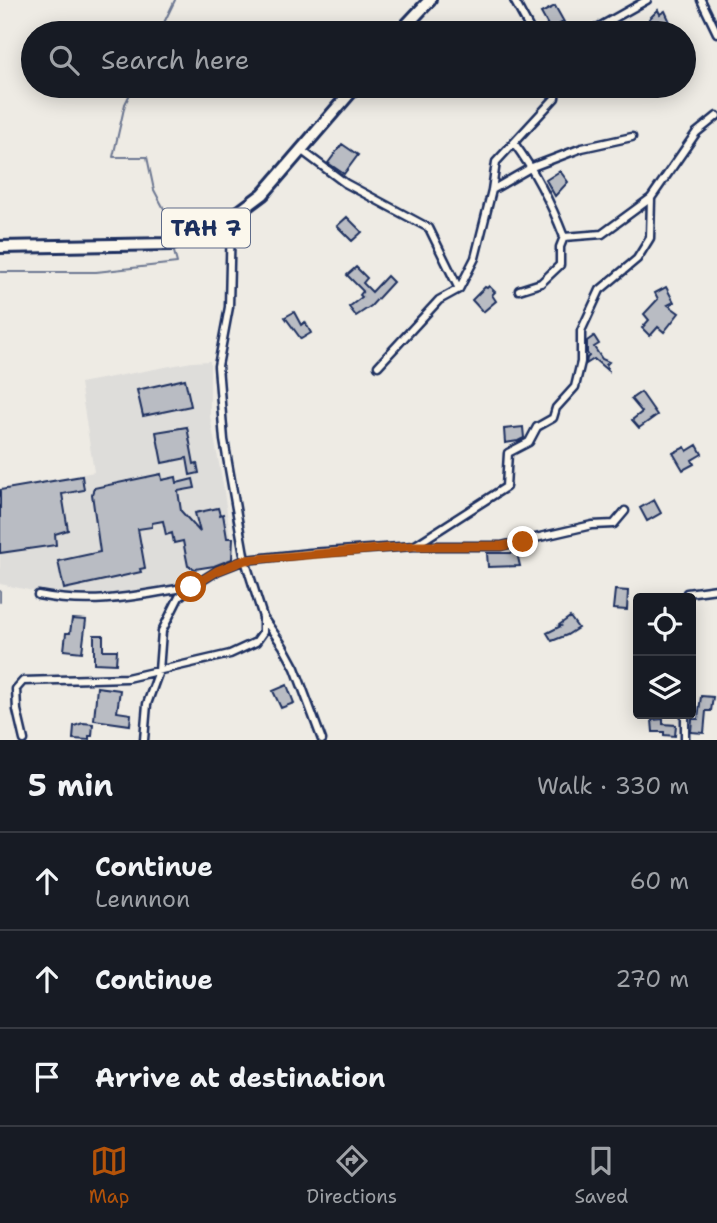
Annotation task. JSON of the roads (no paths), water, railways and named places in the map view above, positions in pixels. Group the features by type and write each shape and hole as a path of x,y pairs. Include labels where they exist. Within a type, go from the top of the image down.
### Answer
{"highway":[{"path":"410,21 430,0"},
{"name":"TAH 7","path":"0,247 172,244 231,218 263,194 346,98"}],"street":[{"path":"514,0 525,21"},
{"path":"609,21 647,0"},
{"path":"701,0 717,33"},
{"path":"378,366 439,300 459,289 475,258 496,162 555,98"},
{"path":"564,237 602,234 651,198 696,133 717,116"},
{"path":"492,190 532,167 582,148 632,137"},
{"path":"514,143 532,167 548,197 564,237 560,247 560,265 541,283 519,290"},
{"path":"301,150 345,183 429,228 459,289"},
{"path":"414,546 506,487 508,453 529,442 537,427 553,418 556,408 575,387 581,362 581,331 600,290 637,259 650,238 651,198"},
{"path":"231,218 229,307 218,366 224,440 245,560 263,617 295,668 323,740"},
{"path":"144,740 147,704 159,671 162,631 180,597 217,571 245,560 414,546 502,546 592,525 614,524 625,511"},
{"path":"38,595 65,600 107,601 191,587"},
{"path":"687,593 717,589"},
{"path":"24,740 16,689 23,681 127,678 230,654 256,642 263,632 263,617"},
{"path":"685,719 685,740"}],"waterway":[{"path":"165,21 175,0"},
{"path":"128,98 113,157 147,157 154,190 171,222 172,239"},
{"path":"0,272 96,272 177,263 173,248"},
{"path":"0,591 0,602"}]}
